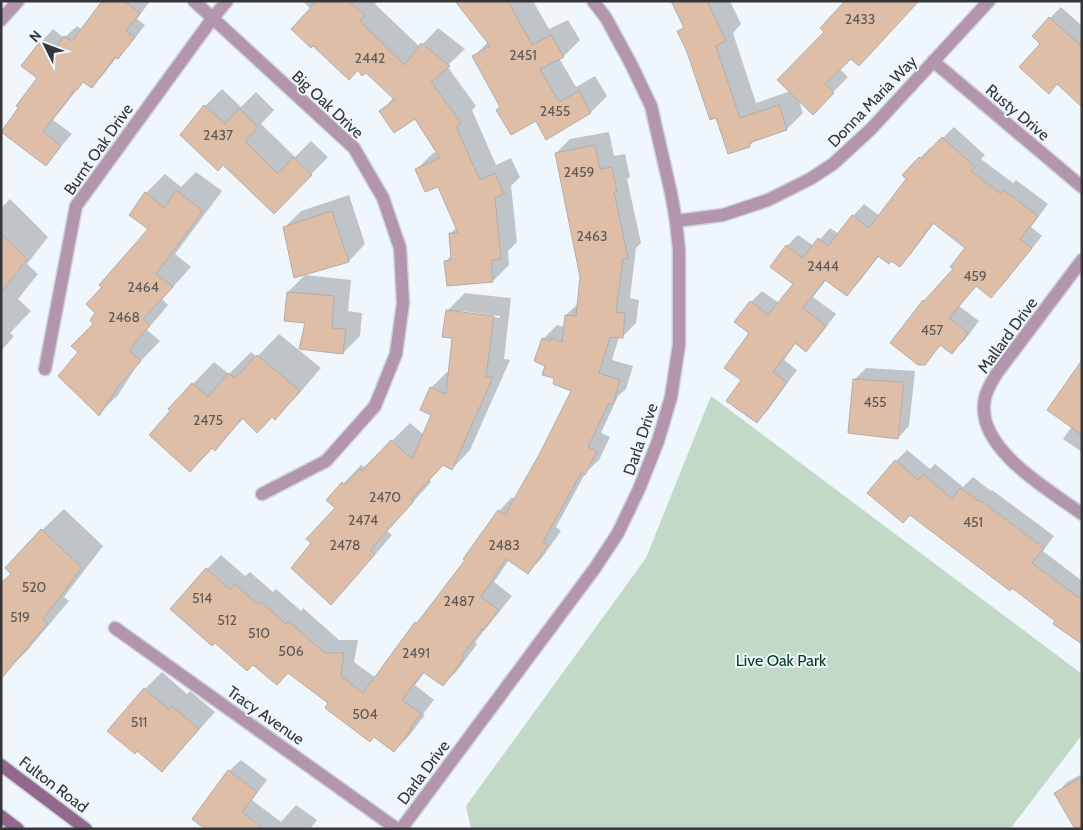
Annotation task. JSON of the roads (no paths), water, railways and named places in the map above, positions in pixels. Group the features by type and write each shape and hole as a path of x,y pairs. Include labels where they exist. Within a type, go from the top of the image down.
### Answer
{"main road":[{"name":"Fulton Road","path":"1,765 86,829"},
{"path":"1,816 18,829"}],"street":[{"path":"1,20 18,1"},
{"name":"Big Oak Drive","path":"194,1 354,148 383,198 400,248 403,303 396,354 375,406 326,461 262,494"},
{"name":"Burnt Oak Drive","path":"45,369 76,206 227,1"},
{"name":"Darla Drive","path":"399,829 595,568 618,533 639,489 658,441 671,397 679,345 679,250 668,176 651,106 606,18 593,1"},
{"name":"Donna Maria Way","path":"676,222 723,215 744,209 810,180 833,164 852,147 989,1"},
{"name":"Rusty Drive","path":"933,62 1082,187"},
{"name":"Mallard Drive","path":"1082,260 996,373 984,404 984,419 989,433 1002,451 1018,466 1082,514"},
{"name":"Tracy Avenue","path":"115,628 399,829"}],"park label":[{"name":"Live Oak Park","path":"781,660"}]}
